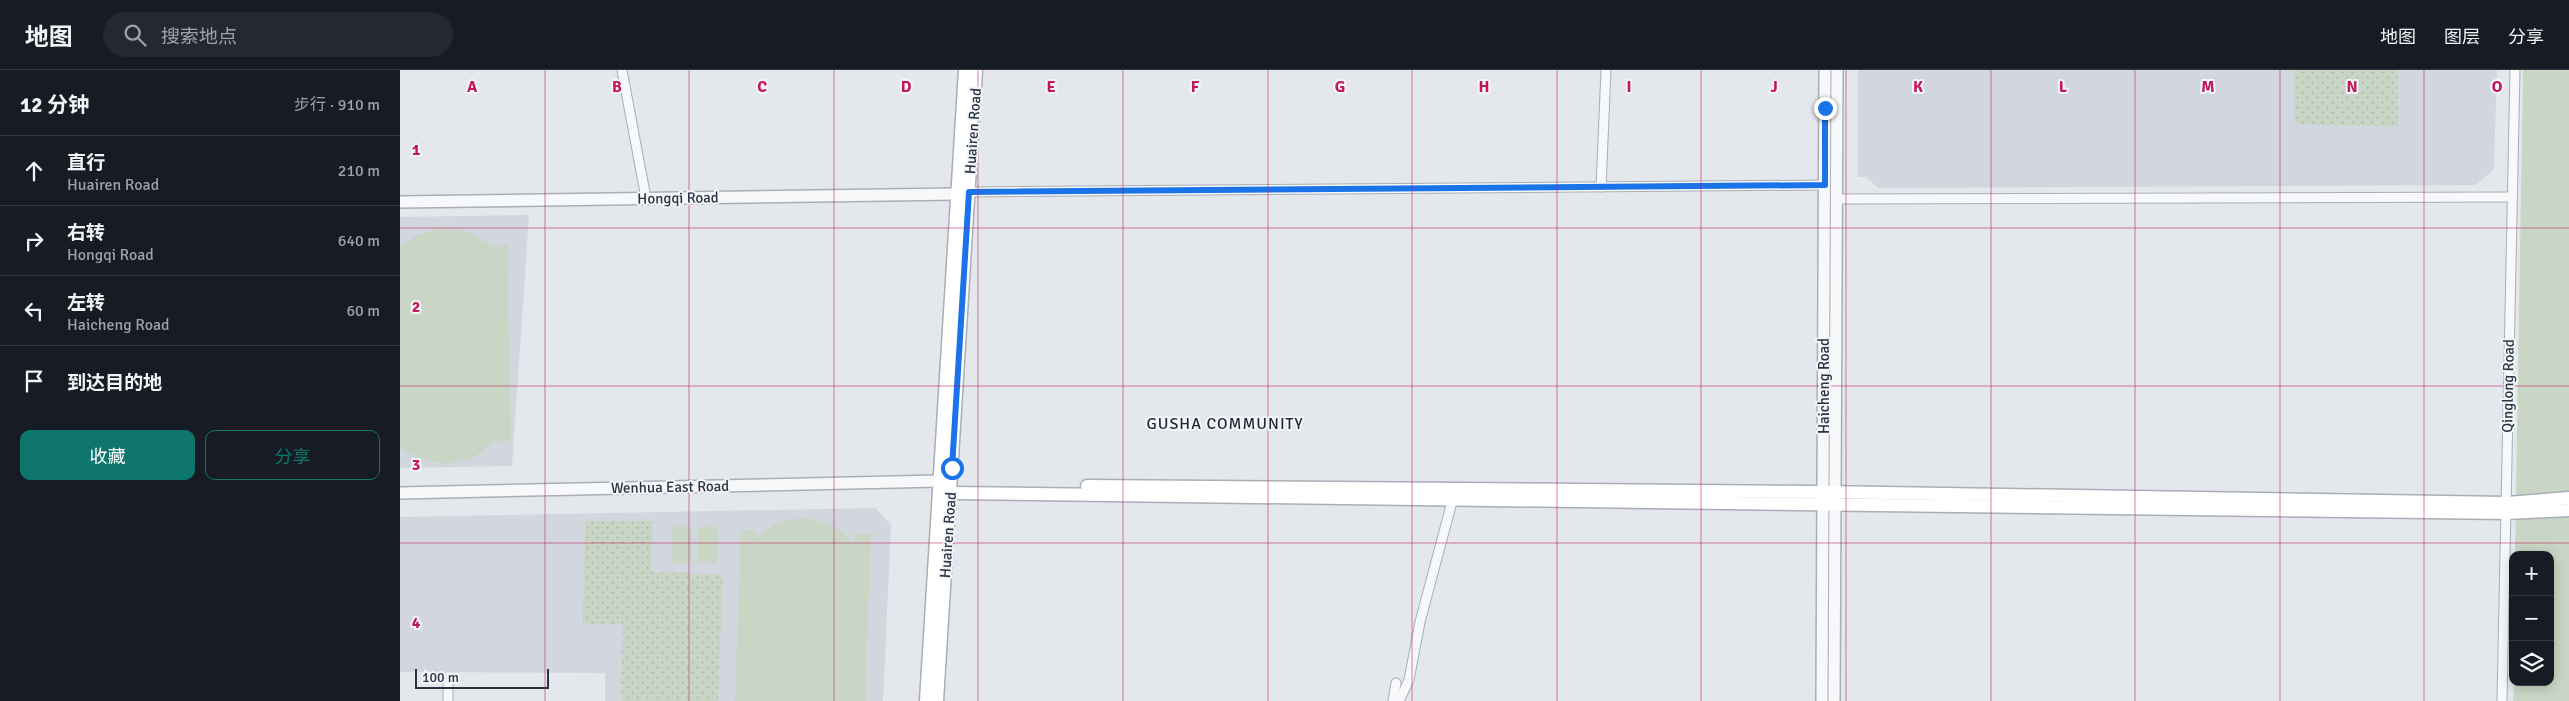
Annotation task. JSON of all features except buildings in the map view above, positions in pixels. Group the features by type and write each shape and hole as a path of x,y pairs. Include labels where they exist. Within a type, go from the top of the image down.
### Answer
{"main road":[{"name":"Huairen Road","path":"937,701 963,193 965,70"},
{"name":"Huairen Road","path":"963,193 976,70"},
{"name":"Huairen Road","path":"926,701 947,487"},
{"path":"947,487 1453,498 1829,498"},
{"path":"947,487 1829,498 2569,510"},
{"path":"2507,508 2569,498"}],"street":[{"path":"622,70 646,198"},
{"path":"1601,187 1606,70"},
{"name":"Haicheng Road","path":"1825,70 1829,498 1834,701"},
{"name":"Haicheng Road","path":"1822,701 1829,498 1837,70"},
{"name":"Qinglong Road","path":"2502,701 2515,70"},
{"name":"Hongqi Road","path":"400,202 963,193 1825,185"},
{"path":"1836,199 2511,197"},
{"name":"Wenhua East Road","path":"400,492 947,487"},
{"path":"1399,701 1409,680 1420,622 1453,498"},
{"path":"448,683 448,701"},
{"path":"1393,701 1396,683"}],"shaded area":[{"path":"1858,70 2497,70 2494,165 2493,170 2476,185 1878,188 1866,177 1858,177"},
{"path":"529,215 512,466 400,468 400,217"},
{"path":"876,508 891,525 883,701 605,701 605,673 400,672 400,517"}],"green space":[{"path":"2296,70 2398,70 2398,127 2295,124 2294,74"},
{"path":"2523,70 2569,70 2569,701 2513,701 2514,686 2554,686 2554,551 2515,551"},
{"path":"442,228 456,229 469,233 482,239 493,248 493,245 507,245 511,441 494,441 473,458 447,464 420,460 400,448 400,247 417,235"},
{"path":"807,518 834,526 855,543 855,534 871,534 865,701 735,701 741,530 756,530 756,539 779,523 792,519"},
{"path":"585,521 652,521 651,572 723,574 718,701 621,701 623,624 583,624"},
{"path":"672,527 692,527 691,563 672,563"},
{"path":"698,527 717,527 717,563 698,563"}],"district":[{"name":"GUSHA COMMUNITY","path":"1225,424"}],"route":[{"path":"952,468 969,192 1825,185 1825,108"}]}
